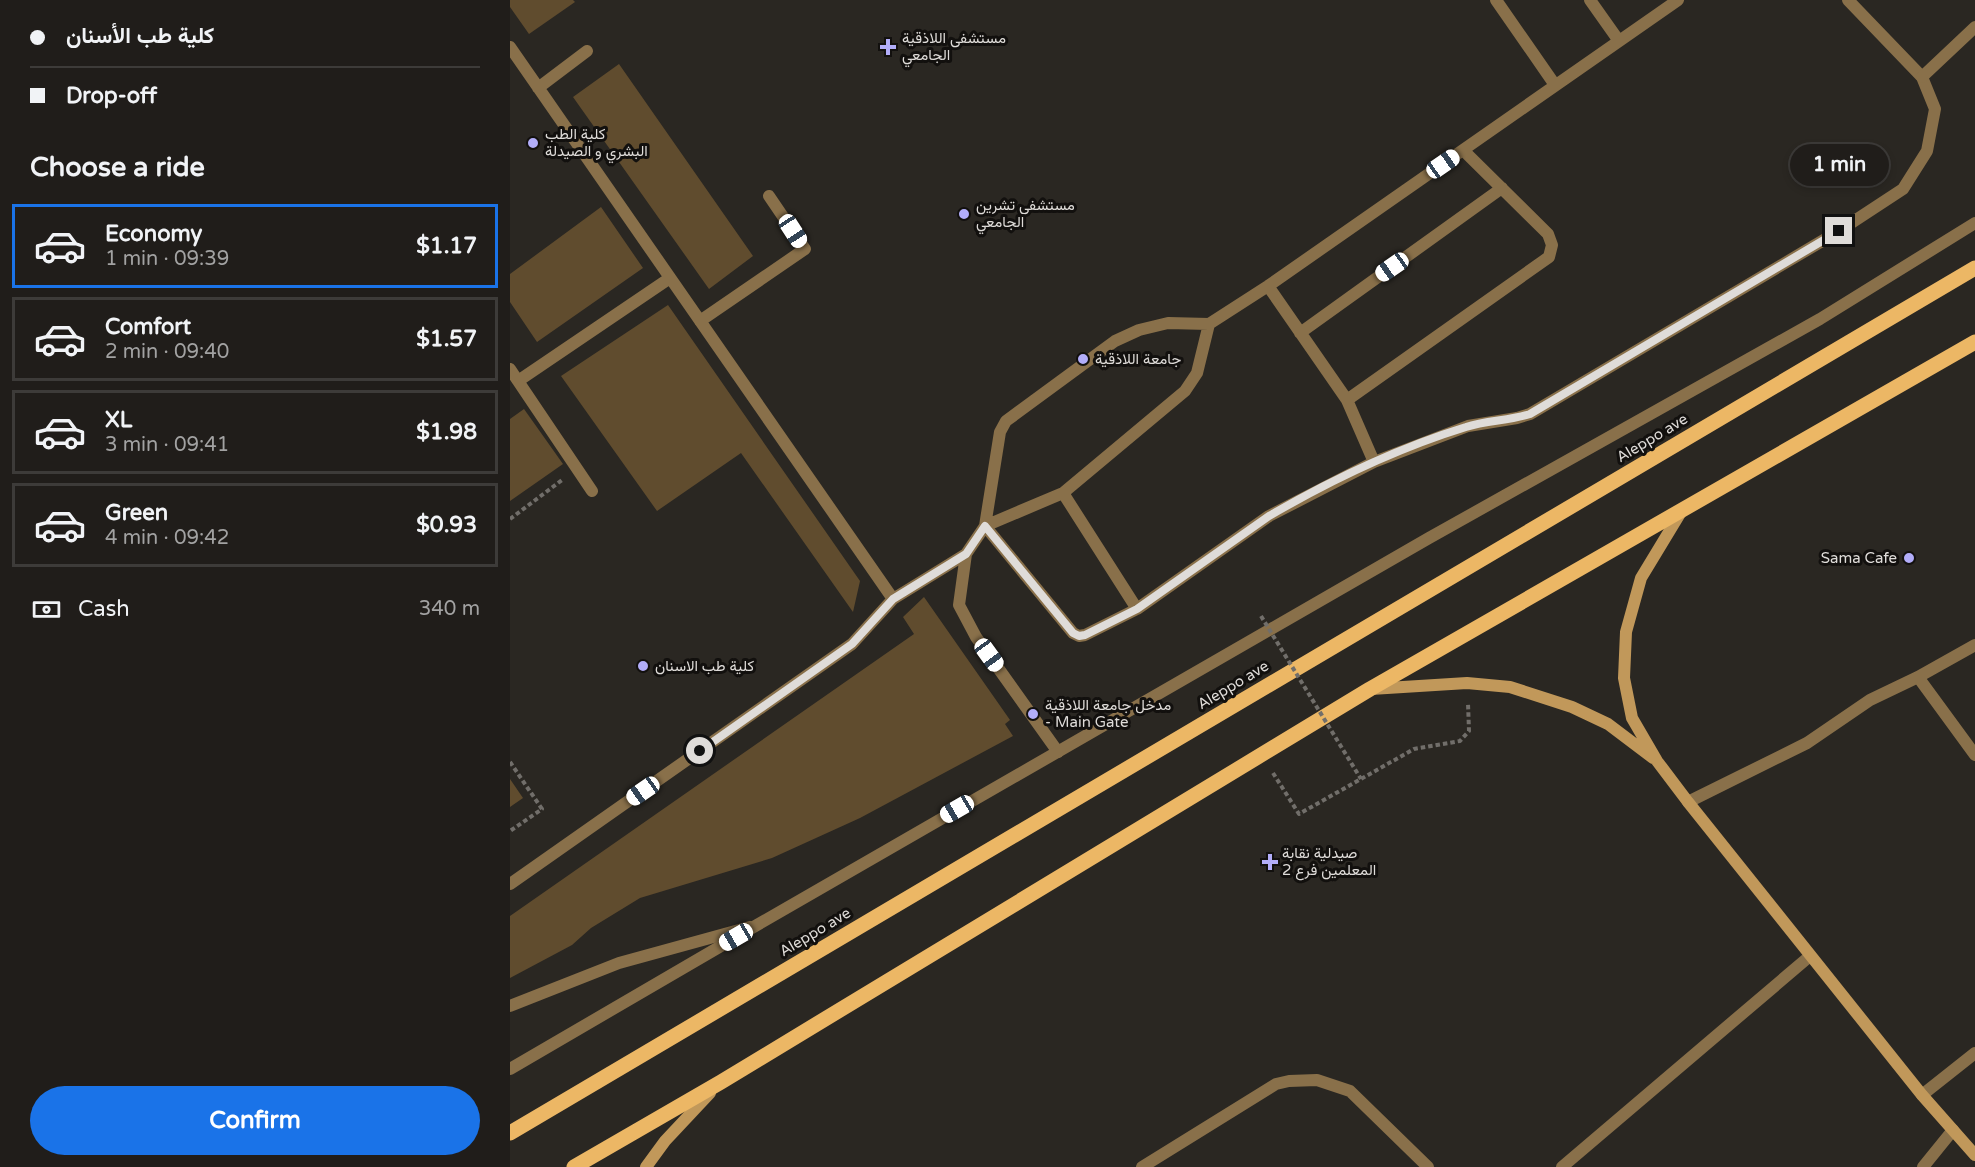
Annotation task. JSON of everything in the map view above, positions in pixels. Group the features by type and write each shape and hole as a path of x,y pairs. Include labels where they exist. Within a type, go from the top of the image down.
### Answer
{"main road":[{"name":"Aleppo ave","path":"510,1133 1975,268"},
{"path":"574,1167 721,1082 1370,689 1975,342"}],"street":[{"path":"1496,0 1555,85"},
{"path":"1590,0 1619,41"},
{"path":"510,885 852,644 893,599 966,554 985,526 1000,432 1006,421 1115,341 1139,330 1168,323 1209,324 1268,286 1678,0"},
{"path":"985,526 1073,633 1079,636 1085,635 1137,609 1269,516 1374,462 1468,426 1530,414 1839,231 1903,189 1927,151 1935,109 1922,77 1848,0"},
{"path":"1922,77 1975,27"},
{"path":"510,47 893,599"},
{"path":"538,88 587,51"},
{"path":"1347,400 1550,257 1552,245 1548,234 1463,150"},
{"path":"1300,333 1502,189"},
{"path":"700,321 804,249 769,195"},
{"path":"510,1069 1429,538 1820,319 1975,223"},
{"path":"518,381 670,278"},
{"path":"1268,286 1347,400 1374,462"},
{"path":"985,526 1063,493 1185,391 1197,373 1209,324"},
{"path":"510,369 592,491"},
{"path":"1063,493 1137,609"},
{"path":"1681,512 1641,578 1626,632 1624,678 1632,718 1657,761 1688,802 1922,1095 1975,1155"},
{"path":"966,554 959,605 976,637 1058,752"},
{"path":"1688,802 1807,743 1870,700 1918,677 1975,645"},
{"path":"1918,677 1975,755"},
{"path":"1370,689 1467,683 1510,687 1572,707 1608,724 1657,761"},
{"path":"510,1006 619,963 757,925"},
{"path":"1562,1167 1810,956"},
{"path":"1922,1095 1975,1053"},
{"path":"1142,1167 1276,1084 1317,1080 1350,1091 1428,1167"},
{"path":"646,1167 691,1111 721,1082"},
{"path":"1923,1167 1953,1130"}],"path":[{"path":"510,519 577,469"},
{"path":"1261,616 1361,779"},
{"path":"1262,755 1299,814 1414,749 1460,741 1470,724 1467,683"},
{"path":"510,762 542,809 510,831"}],"shaded area":[{"path":"510,0 573,0 575,2 529,34 510,7"},
{"path":"619,64 753,256 709,289 573,97"},
{"path":"601,207 643,268 537,342 510,302 510,274"},
{"path":"668,305 860,581 853,612 741,453 657,511 561,376"},
{"path":"524,409 563,464 510,501 510,419"},
{"path":"924,597 1010,720 1005,724 1013,736 860,818 772,858 640,898 591,928 572,945 510,978 510,916 914,634 903,617"},
{"path":"510,779 523,798 510,807"}],"place":[{"name":"مستشفى اللاذقية الجامعي","path":"888,47"},
{"name":"كلية الطب البشري و الصيدلة","path":"533,143"},
{"name":"مستشفى تشرين الجامعي","path":"964,214"},
{"name":"جامعة اللاذقية","path":"1083,359"},
{"name":"Sama Cafe","path":"1909,558"},
{"name":"كلية طب الاسنان","path":"643,666"},
{"name":"مدخل جامعة اللاذقية - Main Gate","path":"1033,714"},
{"name":"صيدلية نقابة المعلمين فرع 2","path":"1270,862"}],"route":[{"path":"700,751 852,644 893,599 966,554 985,526 1073,633 1079,636 1085,635 1137,609 1289,504 1374,462 1468,426 1530,414 1839,231"}]}
